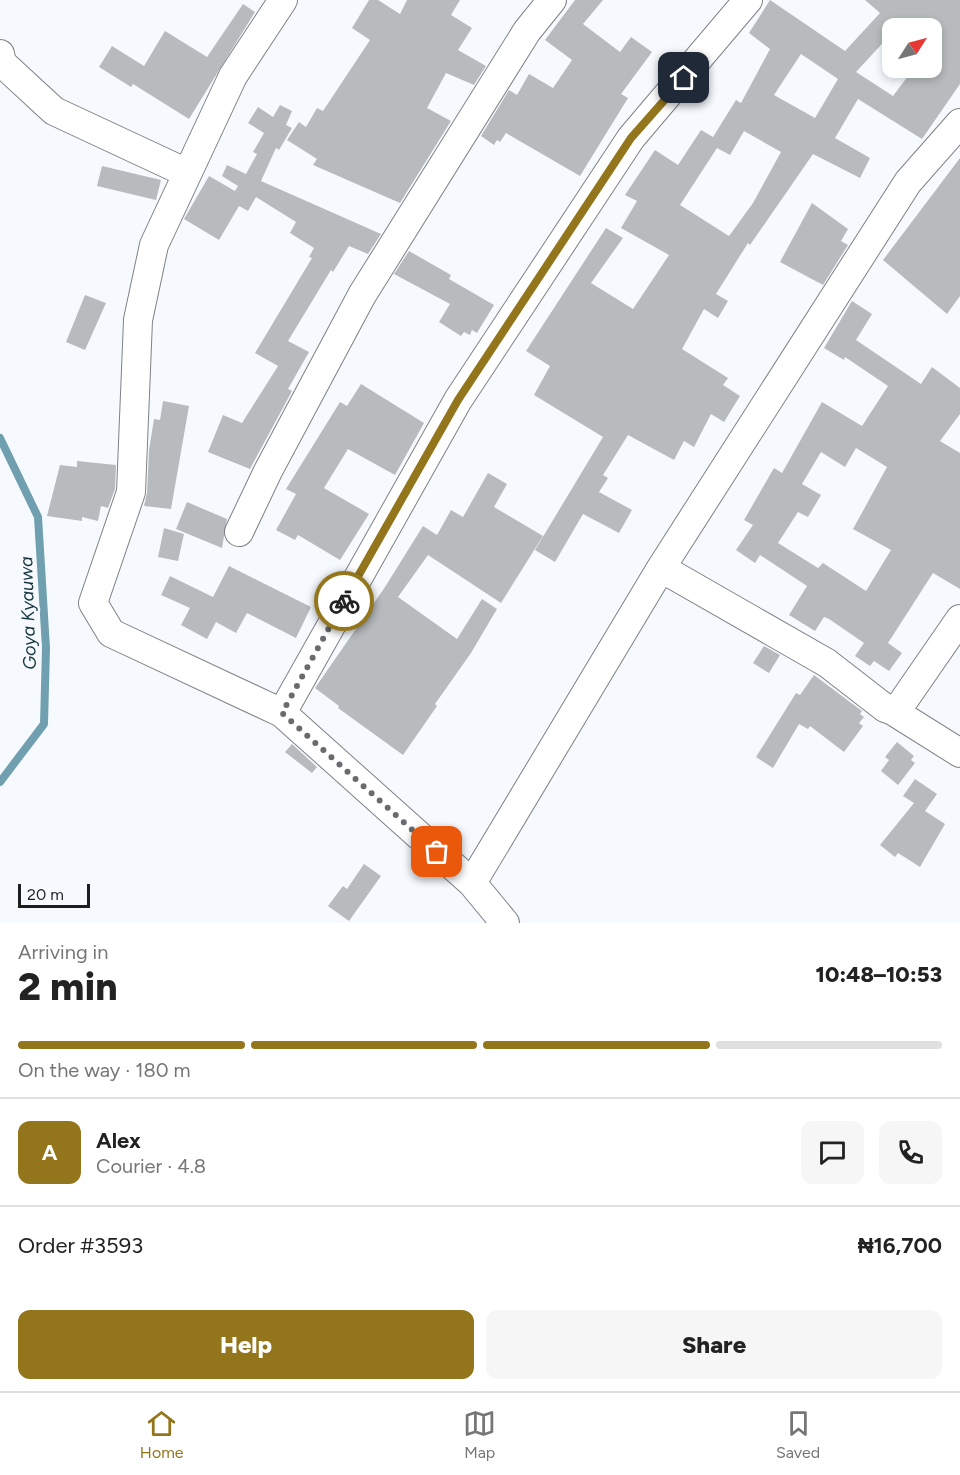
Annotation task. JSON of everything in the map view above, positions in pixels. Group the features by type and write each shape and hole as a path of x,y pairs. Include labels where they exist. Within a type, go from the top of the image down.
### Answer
{"street":[{"path":"283,0 233,76 154,245 138,320 131,492 93,603 111,633 282,713 472,883 505,923"},
{"path":"239,532 268,471 362,295 527,31 552,0"},
{"path":"282,713 458,400 631,138 748,0"},
{"path":"0,54 3,63 54,111 187,172"},
{"path":"472,883 661,568 908,182 960,123"},
{"path":"661,568 827,663 885,708 960,753"},
{"path":"893,711 902,703 960,619"}],"building":[{"path":"369,0 378,0 400,14 407,0 460,0 451,15 472,28 458,50 486,66 474,85 446,73 427,108 451,121 400,203 313,165 317,159 287,140 299,122 306,127 317,108 323,111 370,40 352,28"},
{"path":"575,0 603,0 583,24 620,52 631,37 652,52 621,94 628,98 580,176 506,133 500,142 497,140 494,145 481,136 509,90 517,95 529,74 553,88 572,60 545,40"},
{"path":"770,0 845,51 880,13 865,0 960,0 960,84 922,139 858,99 835,138 870,158 860,178 813,154 750,245 748,243 716,294 728,301 718,318 704,309 682,349 728,378 723,385 740,396 724,422 711,414 694,447 684,441 674,460 628,435 603,475 608,478 599,492 632,510 619,533 583,514 555,562 535,550 603,437 534,395 550,366 526,351 606,228 623,238 591,283 633,309 669,255 621,228 637,201 625,195 655,150 678,165 701,130 713,137 736,100 741,103 770,49 749,33","holes":["801,54 838,79 815,118 774,95","744,131 781,152 753,203 729,236 680,205 717,148 730,155"]},
{"path":"243,4 255,12 189,119 133,84 131,87 99,67 112,46 144,66 165,31 207,57"},
{"path":"280,105 292,111 286,125 292,128 279,150 276,148 261,181 381,234 368,254 349,246 333,272 331,270 288,341 309,352 288,389 292,391 250,469 208,452 223,415 242,423 278,366 255,353 312,258 309,257 314,248 290,233 296,222 256,197 248,211 239,206 219,240 184,219 209,176 235,191 238,186 222,176 227,165 246,174 257,154 253,152 264,133 248,123 258,107 273,117"},
{"path":"960,158 960,296 947,314 883,260"},
{"path":"102,166 161,180 156,200 97,186"},
{"path":"812,203 848,229 841,241 848,245 823,285 780,262"},
{"path":"409,251 451,275 449,279 494,305 477,333 472,330 470,335 464,332 461,336 439,322 450,304 394,274"},
{"path":"85,295 106,303 85,350 66,342"},
{"path":"852,301 872,314 856,340 921,384 932,367 960,388 960,414 940,441 960,453 960,589 933,573 888,643 902,653 889,671 874,661 870,666 855,656 864,643 829,619 824,617 815,631 789,615 807,586 760,555 755,563 736,550 753,525 744,520 774,468 782,473 822,402 862,426 888,386 845,357 844,360 824,348","holes":["856,448 887,467 853,529 891,550 866,591 823,563 818,568 778,543 798,512 808,517 821,495 802,484 821,452 845,467"]},
{"path":"361,384 424,423 395,475 348,449 324,488 369,514 340,560 298,535 295,540 276,530 296,494 286,489 340,402 347,406"},
{"path":"163,401 189,406 171,509 144,506 154,419 160,420"},
{"path":"77,461 116,465 115,489 108,508 101,506 98,521 82,517 82,521 47,516 60,465 77,467"},
{"path":"488,473 507,484 494,507 543,536 501,603 428,555 398,597 457,639 482,599 497,609 471,653 435,704 437,706 403,755 338,708 339,706 315,688 385,587 423,526 437,535 451,510 463,517"},
{"path":"187,502 227,519 222,548 176,529"},
{"path":"164,528 184,534 178,561 158,557"},
{"path":"229,566 311,607 296,638 247,613 236,633 216,622 207,639 181,625 190,608 161,595 170,576 213,597"},
{"path":"764,646 780,655 769,673 753,663"},
{"path":"814,675 862,711 860,714 864,717 859,723 863,726 844,752 810,726 808,729 799,724 773,768 756,757 796,693 800,695"},
{"path":"897,742 914,756 911,760 915,763 898,785 881,771 889,760 885,757"},
{"path":"292,744 317,767 312,773 285,752"},
{"path":"915,779 937,794 925,811 945,824 920,867 898,853 895,857 880,845 914,803 903,796"},
{"path":"364,864 381,876 349,921 328,906 343,886 347,889"}],"waterway":[{"name":"Goya Kyauwa","path":"0,438 38,517 46,648 44,724 0,782"}],"way so far":[{"path":"344,601 282,713 437,852"}],"route":[{"path":"344,601 458,400 631,138 684,78"}]}
